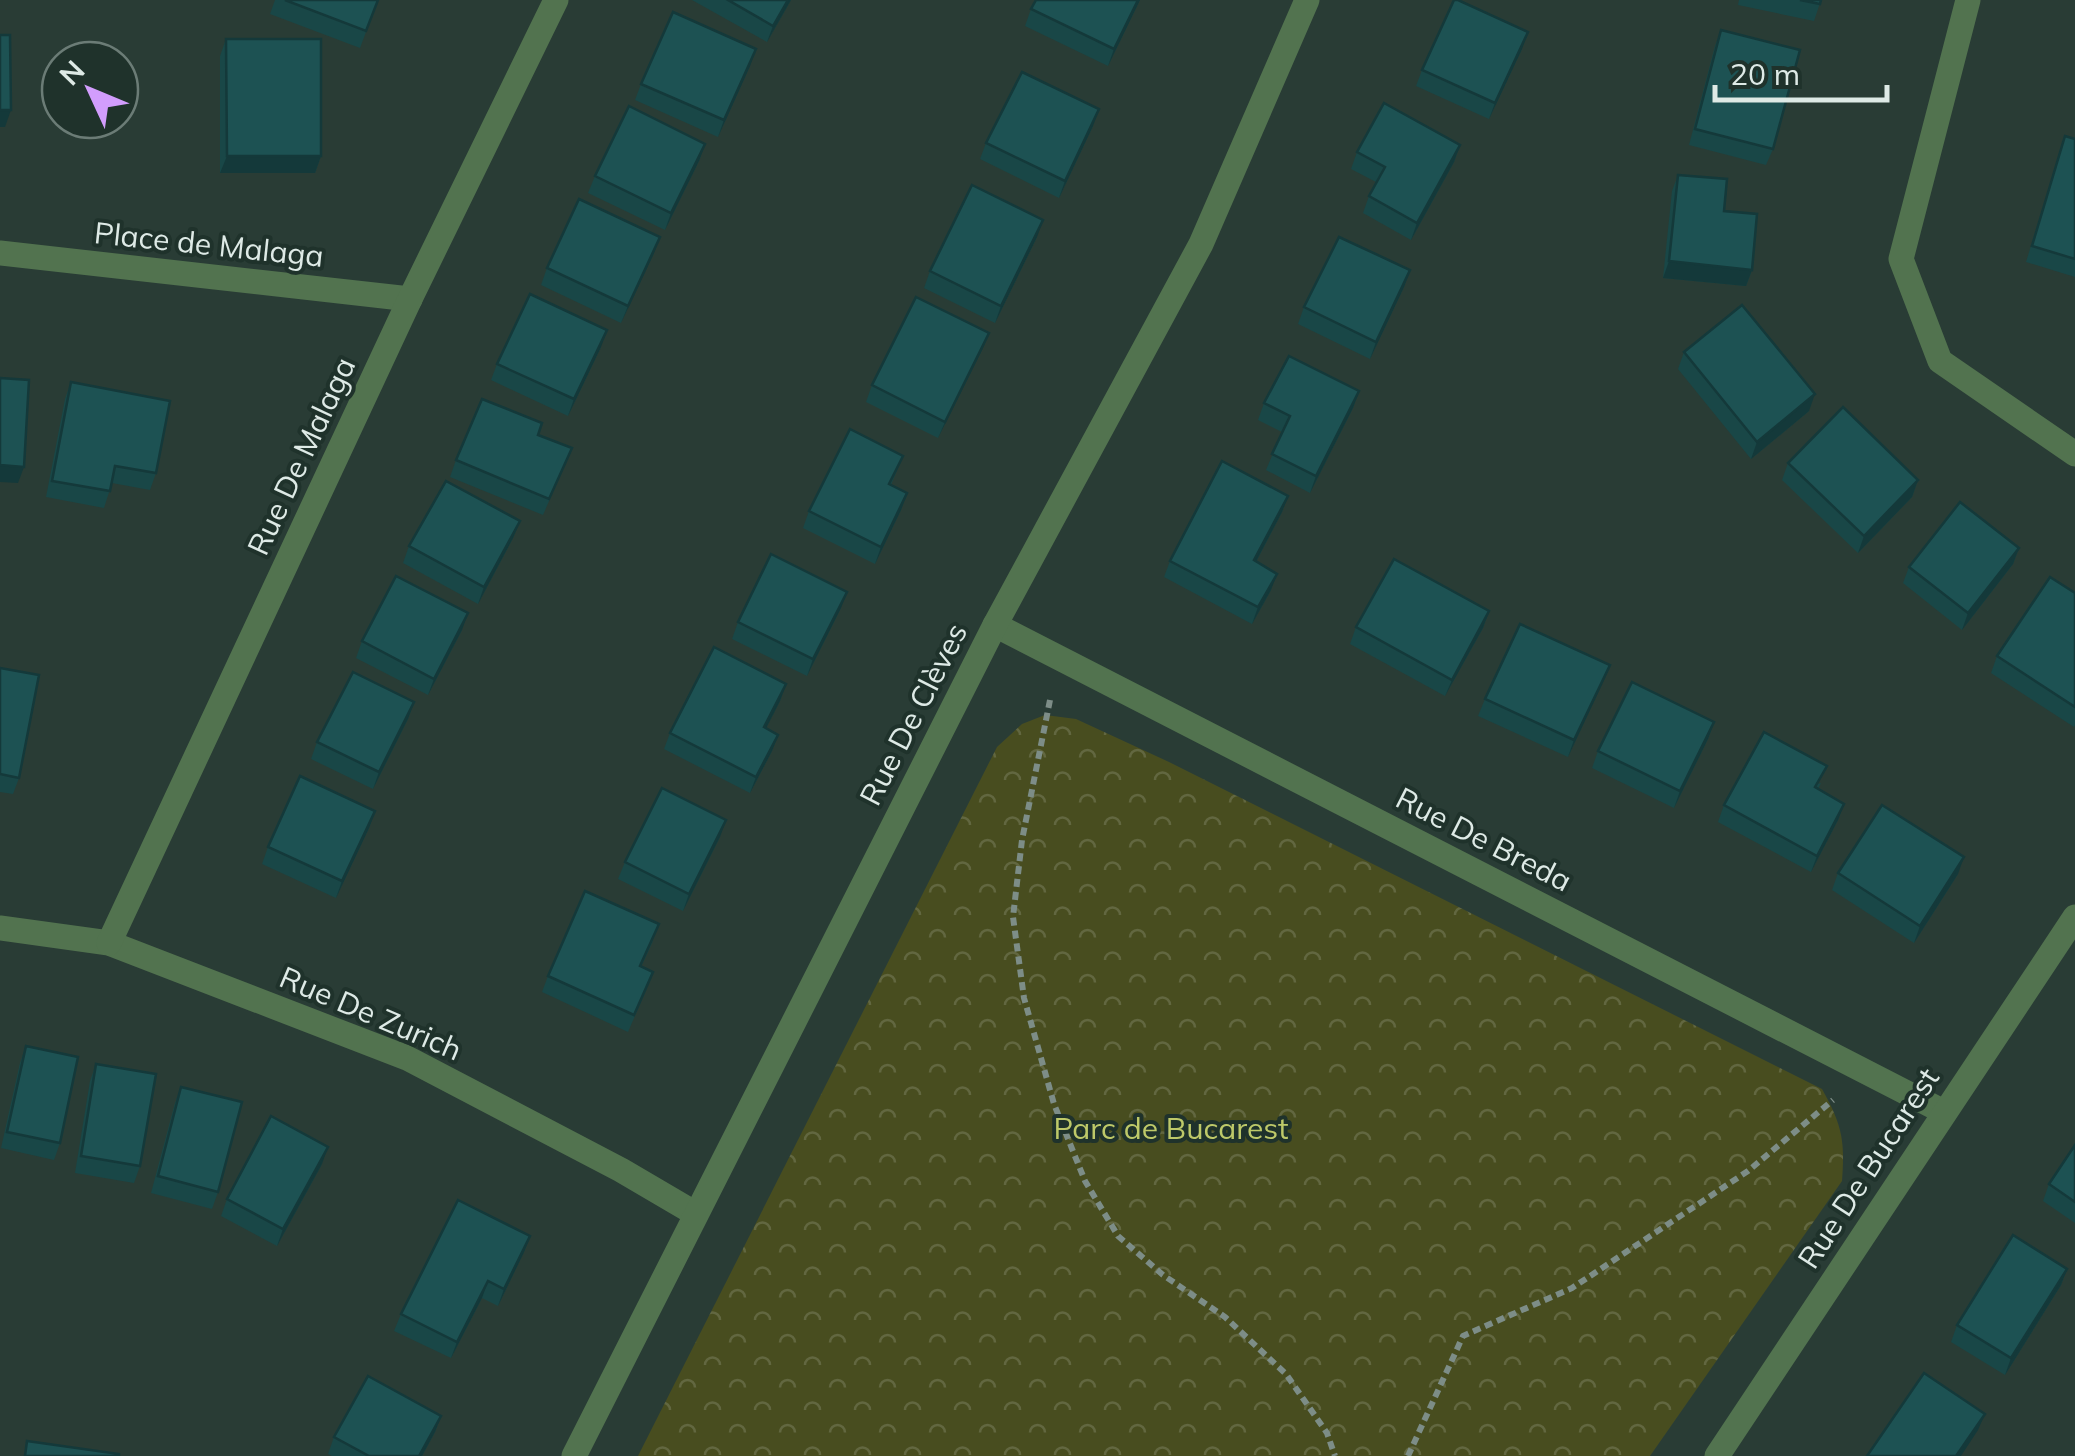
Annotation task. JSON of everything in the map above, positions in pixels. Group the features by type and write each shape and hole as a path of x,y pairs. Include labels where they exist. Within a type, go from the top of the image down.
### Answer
{"street":[{"name":"Rue De Malaga","path":"109,943 410,299 556,0"},
{"name":"Rue De Clèves","path":"574,1456 995,626 1201,244 1308,0"},
{"path":"1968,0 1900,260 1940,361 2075,454"},
{"name":"Place de Malaga","path":"0,253 410,299"},
{"name":"Rue De Breda","path":"995,626 1944,1112"},
{"name":"Rue De Bucarest","path":"1717,1456 2075,918"},
{"name":"Rue De Zurich","path":"0,928 109,943 407,1058 621,1170 696,1214"}],"path":[{"path":"1062,660 1042,733 1022,840 1013,917 1024,998 1054,1104 1085,1181 1118,1236 1164,1275 1225,1317 1286,1374 1327,1433 1334,1456"},
{"path":"1408,1456 1463,1336 1572,1288 1748,1171 1867,1072"}],"green space":[{"name":"Parc de Bucarest","path":"1045,715 1076,719 1169,762 1822,1089 1841,1133 1842,1181 1650,1456 638,1456 997,747 1022,724"}],"building":[{"path":"285,0 378,0 366,31"},
{"path":"728,0 788,0 773,26"},
{"path":"1036,0 1138,0 1114,49 1031,9"},
{"path":"1454,0 1528,32 1495,103 1422,70"},
{"path":"673,12 756,49 724,120 641,84"},
{"path":"1721,30 1800,50 1773,149 1695,129"},
{"path":"0,35 10,35 11,110 0,110"},
{"path":"226,39 321,39 321,156 227,156"},
{"path":"1022,72 1099,109 1065,181 986,143"},
{"path":"1384,103 1460,145 1417,223 1369,196 1385,167 1357,152"},
{"path":"629,106 705,144 671,213 595,176"},
{"path":"2065,136 2075,139 2075,259 2032,246"},
{"path":"1678,175 1727,179 1724,211 1757,214 1752,270 1669,261"},
{"path":"972,185 1043,220 1001,306 930,271"},
{"path":"579,199 660,237 628,306 547,268"},
{"path":"1339,237 1410,270 1376,342 1304,307"},
{"path":"530,294 607,330 574,399 497,364"},
{"path":"916,297 989,333 945,422 872,385"},
{"path":"1742,305 1815,394 1757,442 1684,352"},
{"path":"1289,356 1359,391 1316,476 1272,454 1290,416 1264,403"},
{"path":"0,378 29,380 24,467 0,465"},
{"path":"71,382 170,401 156,473 115,466 110,491 52,481"},
{"path":"482,399 542,423 538,435 572,448 549,499 456,460"},
{"path":"1843,407 1918,480 1864,536 1788,463"},
{"path":"850,429 903,456 889,484 907,493 881,547 809,511"},
{"path":"1222,461 1288,496 1254,560 1277,574 1258,607 1170,561"},
{"path":"446,481 520,521 484,587 409,546"},
{"path":"1960,502 2019,548 1968,613 1909,567"},
{"path":"771,554 847,592 813,659 738,622"},
{"path":"1394,559 1489,611 1452,680 1356,627"},
{"path":"396,576 468,613 434,679 362,641"},
{"path":"2050,577 2075,593 2075,707 1997,656"},
{"path":"1520,624 1610,665 1574,740 1485,699"},
{"path":"714,647 786,684 764,727 778,735 756,777 670,733"},
{"path":"0,668 39,675 19,778 0,774"},
{"path":"353,672 414,702 379,772 317,742"},
{"path":"1632,682 1714,722 1680,791 1598,751"},
{"path":"1764,732 1827,766 1815,787 1844,804 1817,856 1724,805"},
{"path":"300,776 375,811 342,881 268,847"},
{"path":"662,788 726,820 689,894 625,862"},
{"path":"1882,805 1964,857 1920,926 1838,873"},
{"path":"585,891 659,924 640,966 653,972 634,1015 548,976"},
{"path":"26,1046 78,1057 60,1143 7,1132"},
{"path":"96,1064 156,1074 140,1166 81,1156"},
{"path":"181,1087 242,1102 218,1192 158,1176"},
{"path":"271,1116 328,1147 283,1229 227,1199"},
{"path":"2075,1145 2075,1202 2049,1184"},
{"path":"458,1200 530,1236 504,1289 488,1281 457,1342 401,1314"},
{"path":"2013,1235 2067,1269 2011,1358 1957,1325"},
{"path":"1924,1373 1985,1414 1956,1456 1867,1456"},
{"path":"368,1376 441,1416 419,1456 369,1456 334,1437"},
{"path":"27,1441 119,1454 119,1456 25,1456"}]}
